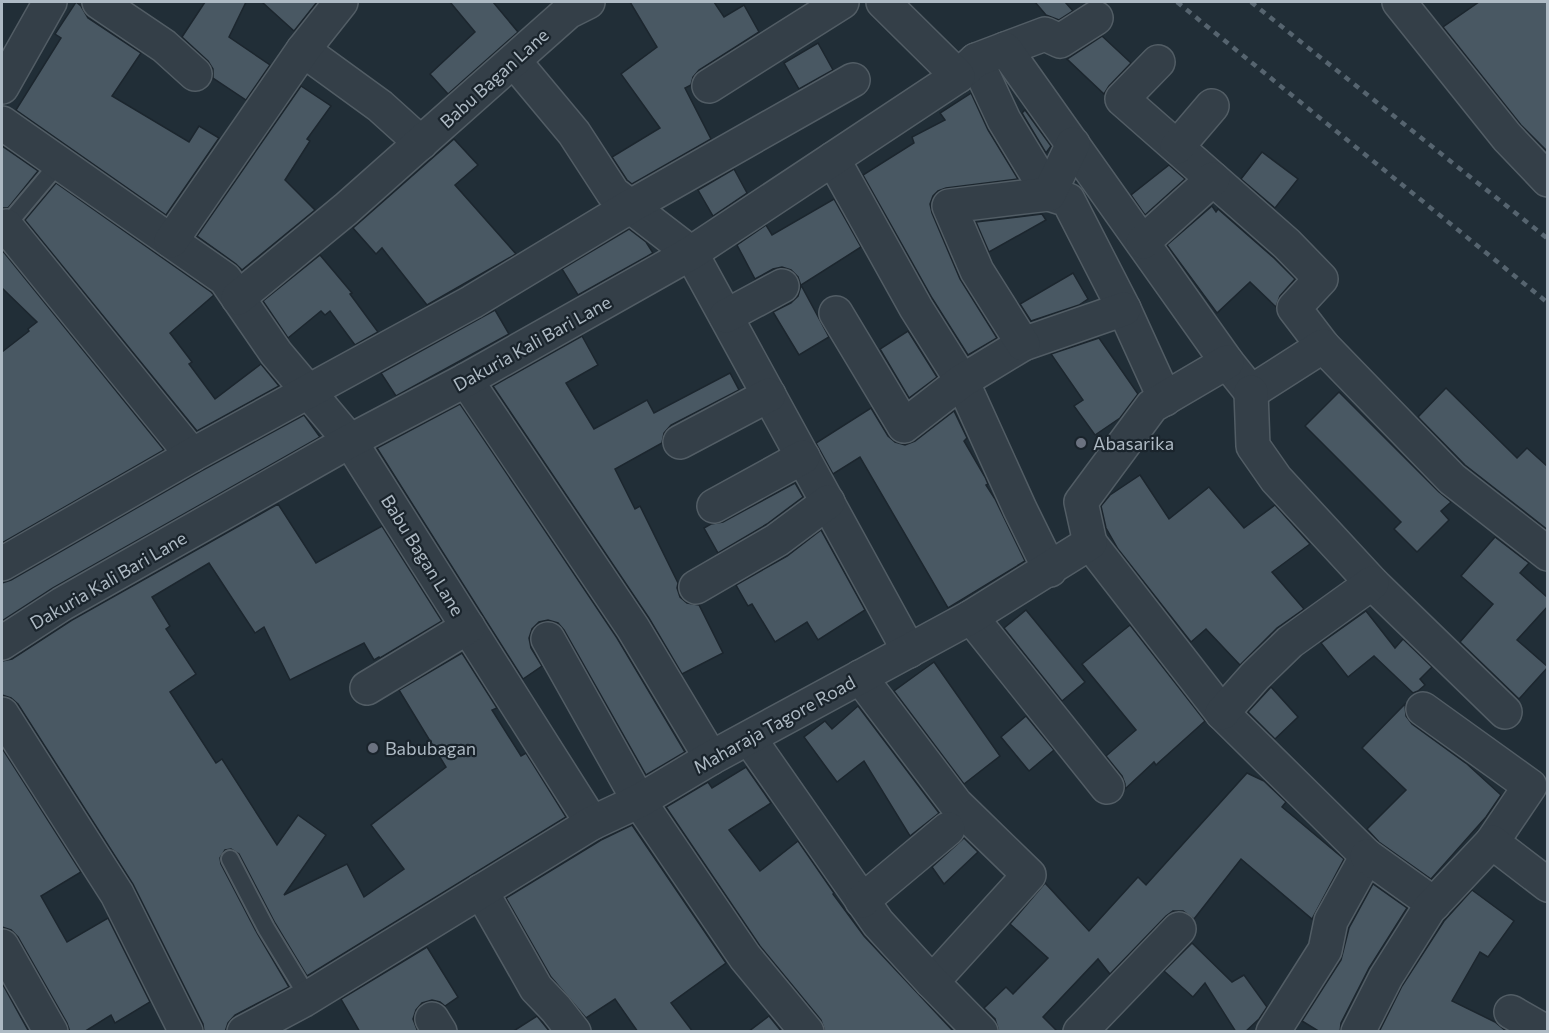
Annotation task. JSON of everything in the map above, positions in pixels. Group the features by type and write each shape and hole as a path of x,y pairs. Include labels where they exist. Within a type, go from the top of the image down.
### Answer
{"street":[{"path":"99,2 164,46 195,74"},
{"path":"171,242 303,50 341,2"},
{"name":"Babu Bagan Lane","path":"238,298 346,209 568,12 588,2"},
{"path":"709,86 842,2"},
{"path":"883,2 980,62 1073,144 1227,362 1251,392 1253,446 1276,479 1372,583 1505,712"},
{"path":"1403,3 1507,137 1548,180"},
{"path":"2,87 40,6"},
{"name":"Dakuria Kali Bari Lane","path":"2,643 62,604 350,441 466,381 691,253 980,62 1045,34 1060,40 1096,18"},
{"path":"303,50 380,106 421,143"},
{"path":"514,61 574,133 613,193 691,253 909,651"},
{"path":"980,62 1004,120 1049,194"},
{"path":"1158,62 1122,99 1287,244 1321,279 1294,308 1323,346 1452,478 1548,554"},
{"path":"2,564 192,454 472,302 631,206 853,80"},
{"path":"1177,147 1212,106"},
{"name":"Babu Bagan Lane","path":"2,123 225,279 276,353 350,441 592,824"},
{"path":"1049,194 1073,144"},
{"path":"833,159 916,308 962,381 1050,570"},
{"path":"1143,242 1213,179"},
{"path":"1023,344 977,271 949,206 1049,194 1068,200 1124,309 1165,399"},
{"path":"6,226 192,454"},
{"path":"726,316 782,286"},
{"path":"836,313 904,426 962,381 1023,344 1124,309"},
{"path":"1251,392 1323,346"},
{"path":"1227,362 1152,406 1081,502 1090,543 1222,713 1367,856 1434,904"},
{"path":"466,381 633,628 711,758"},
{"path":"680,442 769,395"},
{"path":"714,506 803,457"},
{"path":"696,587 777,540 828,502"},
{"name":"Maharaja Tagore Road","path":"244,1032 308,997 592,824 639,801 711,758 971,617 1050,570 1090,543"},
{"path":"1222,713 1290,642 1372,583"},
{"path":"971,617 1107,787"},
{"path":"367,688 468,627"},
{"path":"548,639 639,801 745,957 807,1032"},
{"path":"860,677 956,804 1029,875 932,982"},
{"path":"1358,1032 1386,977 1434,904 1492,842 1530,786 1423,709"},
{"path":"2,714 117,894 186,1032"},
{"path":"749,738 878,923 981,1032"},
{"path":"862,901 948,829"},
{"path":"1492,842 1548,885"},
{"path":"1273,1032 1325,950 1331,921 1367,856"},
{"path":"481,891 536,988 574,1032"},
{"path":"1080,1032 1179,929"},
{"path":"2,946 51,1032"},
{"path":"1511,1012 1546,1032"}],"lane":[{"path":"6,226 59,163"},
{"path":"230,859 266,928 308,997"}],"building":[{"path":"76,2 88,18 141,53 112,96 189,142 199,126 219,138 166,215 16,110 61,38 55,34"},
{"path":"205,2 246,2 229,37 270,65 246,100 213,78 213,69 208,61 182,37"},
{"path":"262,2 317,2 294,31"},
{"path":"450,2 493,2 518,32 448,94 430,74 475,32"},
{"path":"630,2 714,2 724,17 744,5 759,32 699,70 693,77 691,85 685,88 711,139 632,184 612,157 660,128 621,74 657,47"},
{"path":"1035,2 1065,2 1073,11 1059,20 1046,15"},
{"path":"1479,2 1548,2 1548,152 1521,125 1443,27"},
{"path":"1102,36 1131,63 1104,94 1067,59"},
{"path":"818,43 833,70 799,89 784,63"},
{"path":"301,86 331,106 307,139 310,141 285,180 315,210 242,270 197,236"},
{"path":"971,93 988,130 1018,179 946,188 933,196 930,204 960,279 997,338 968,355 932,298 863,175 914,143 912,137 945,120 940,113"},
{"path":"1025,110 1051,146 1046,153 1022,113"},
{"path":"454,139 478,165 455,185 516,254 427,305 382,248 376,254 353,228"},
{"path":"2,146 38,171 8,208 2,208"},
{"path":"1262,152 1298,179 1275,208 1241,179"},
{"path":"1169,165 1185,179 1145,215 1131,195"},
{"path":"734,169 747,193 713,216 698,190"},
{"path":"56,183 214,295 170,333 192,362 189,364 215,399 261,364 279,386 197,431 25,220"},
{"path":"834,199 861,247 801,285 829,337 799,355 773,312 791,303 798,296 801,286 798,277 791,270 782,267 773,269 755,279 737,245 766,225 772,235"},
{"path":"1212,206 1216,212 1218,209 1274,258 1295,279 1280,296 1276,307 1250,282 1217,313 1167,245"},
{"path":"1042,214 1046,220 989,252 976,222"},
{"path":"629,229 646,242 653,253 578,295 562,269"},
{"path":"2,250 164,450 2,543 2,352 37,322 2,288"},
{"path":"320,255 352,293 350,294 378,332 355,345 330,311 325,315 321,311 288,338 263,301"},
{"path":"1073,273 1088,299 1079,305 1031,321 1020,304"},
{"path":"495,310 509,334 396,396 381,373"},
{"path":"908,331 937,377 909,398 880,349"},
{"path":"582,336 598,365 566,383 594,429 647,400 654,413 730,373 739,390 671,425 664,433 662,443 615,469 635,509 640,506 678,583 680,597 687,603 699,605 723,653 682,674 649,618 493,386"},
{"path":"1099,338 1138,394 1120,418 1095,435 1074,406 1083,400 1051,354"},
{"path":"1446,388 1517,458 1527,448 1548,467 1548,530 1465,465 1418,417"},
{"path":"1339,392 1451,502 1441,511 1449,520 1417,552 1394,529 1401,522 1305,426"},
{"path":"460,404 617,638 685,752 646,775 558,623 548,620 539,622 532,629 529,638 531,648 542,666 523,679 377,448"},
{"path":"871,408 888,436 895,442 905,445 915,441 954,411 967,438 964,441 985,477 988,484 986,485 1025,561 948,608 860,457 833,474 816,443"},
{"path":"304,415 320,437 53,588 2,621 2,583"},
{"path":"1140,475 1169,519 1209,487 1244,528 1275,505 1310,544 1272,572 1304,609 1277,628 1240,665 1206,629 1191,642 1118,549 1106,528 1101,506 1110,495"},
{"path":"795,483 803,497 767,524 718,553 704,528 723,522"},
{"path":"278,504 316,563 382,526 442,621 380,658 374,660 364,643 290,680 264,627 255,633 209,563 152,597 170,626 166,629 196,674 170,692 216,763 222,759 277,845 298,815 326,835 284,895 347,864 364,897 404,869 371,825 446,767 399,690 462,653 497,708 492,710 521,756 526,753 566,817 307,976 275,923 239,854 231,849 225,850 220,858 221,864 257,933 289,987 235,1015 228,1023 225,1032 204,1032 203,1024 133,884 18,704 2,695 2,661 12,659 72,620"},
{"path":"821,530 865,610 818,640 807,622 775,642 752,604 748,606 736,585 787,556"},
{"path":"1495,537 1529,563 1520,573 1548,598 1548,606 1517,640 1548,667 1519,699 1460,642 1493,604 1461,576"},
{"path":"1026,610 1085,682 1062,701 1004,628"},
{"path":"1366,611 1395,648 1403,639 1432,667 1420,679 1425,685 1418,691 1413,693 1374,656 1348,677 1321,643"},
{"path":"1130,625 1205,721 1125,789 1122,776 1106,756 1136,730 1082,664"},
{"path":"934,662 1000,756 964,784 894,691"},
{"path":"1271,687 1298,717 1275,739 1248,712"},
{"path":"1405,704 1406,716 1412,724 1467,764 1501,795 1486,817 1431,879 1379,842 1367,829 1406,790 1362,748"},
{"path":"858,706 939,813 910,836 864,761 837,782 804,737 825,721 832,729"},
{"path":"1026,716 1054,750 1029,771 1001,737"},
{"path":"2,748 81,872 41,896 67,942 108,918 150,1002 115,1023 111,1015 84,1032 70,1032 18,937 11,930 2,927"},
{"path":"746,767 771,803 729,830 760,871 798,841 864,936 954,1032 825,1032 821,1020 760,946 666,807 708,782 712,788"},
{"path":"1247,773 1264,781 1286,802 1282,807 1344,859 1312,919 1241,859 1194,919 1183,911 1173,911 1110,974 1098,959 1043,1017 1058,1032 999,1032 995,1019 984,1008 1006,987 1013,994 1048,958 1010,924 1045,883 1089,931 1138,877 1146,885"},
{"path":"632,825 726,963 671,1003 693,1032 638,1032 615,999 586,1018 551,977 506,898 601,840"},
{"path":"964,838 978,852 944,884 932,867"},
{"path":"1373,884 1407,908 1369,968 1341,1023 1340,1032 1320,1032 1302,1021 1341,960 1349,928"},
{"path":"1472,890 1514,921 1488,957 1480,952 1452,1001 1495,1022 1507,1032 1379,1032 1402,986 1444,921"},
{"path":"1192,943 1232,982 1244,975 1267,1007 1259,1019 1245,1032 1236,1032 1205,983 1193,997 1164,971"},
{"path":"427,947 458,997 445,1006 432,1000 422,1003 413,1019 418,1032 360,1032 341,999"},
{"path":"2,983 29,1032 2,1032"},
{"path":"537,1016 550,1032 512,1032"},
{"path":"769,1016 782,1032 748,1032"}],"railway":[{"path":"1177,2 1548,303"},
{"path":"1251,2 1548,239"}],"place":[{"name":"Abasarika","path":"1081,443"},
{"name":"Babubagan","path":"373,748"}]}
